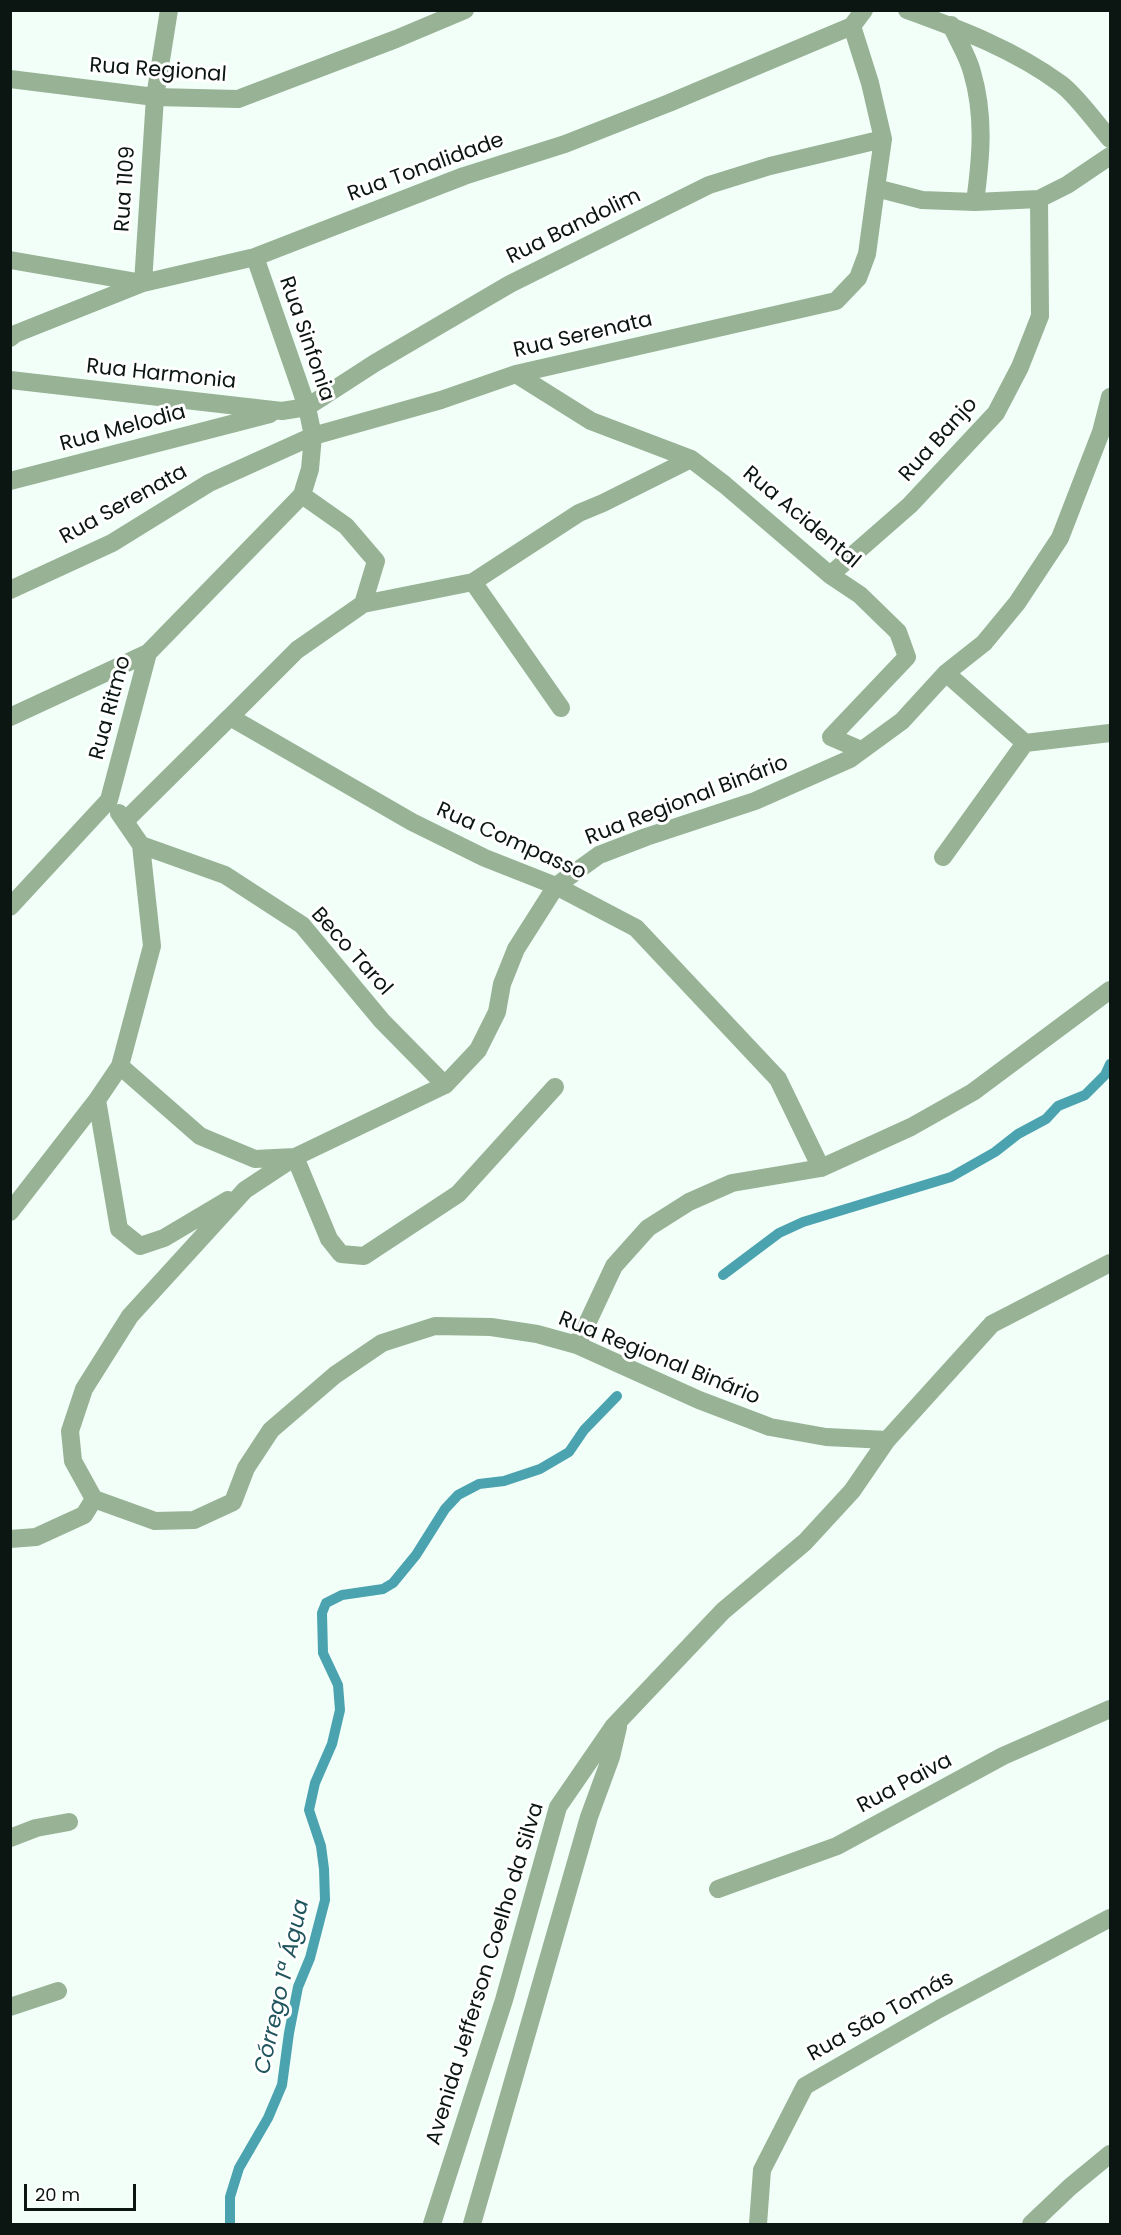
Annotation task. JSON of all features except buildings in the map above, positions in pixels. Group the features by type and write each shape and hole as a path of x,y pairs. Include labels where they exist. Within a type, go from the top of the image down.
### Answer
{"street":[{"name":"Rua 1109","path":"142,283 155,97 169,10"},
{"name":"Rua Regional","path":"10,79 155,97 238,99 396,39 465,10"},
{"path":"864,10 852,26 870,83 883,140"},
{"path":"907,10 951,26 1014,55 1062,85 1110,139"},
{"name":"Rua Tonalidade","path":"10,338 142,283 255,257 464,176 565,144 852,26"},
{"path":"951,26 972,71 981,120 981,161 975,202"},
{"name":"Rua Serenata","path":"10,590 112,543 209,483 313,436 441,400 516,374 836,302 858,278 867,254 883,140"},
{"name":"Rua Bandolim","path":"307,407 375,363 510,284 709,185 770,166 883,140"},
{"path":"876,188 922,200 975,202 1039,199 1066,185 1110,156"},
{"name":"Rua Banjo","path":"830,575 910,505 996,413 1020,367 1040,316 1039,199"},
{"name":"Rua Sinfonia","path":"255,257 307,407 313,436"},
{"path":"10,260 142,283"},
{"name":"Rua Acidental","path":"516,374 591,421 691,459 725,485 830,575 860,595 898,632 907,657 831,737 861,750"},
{"name":"Rua Harmonia","path":"10,380 282,411 307,407"},
{"name":"Rua Regional Binário","path":"887,1440 826,1437 770,1427 699,1400 577,1345 537,1334 491,1327 435,1326 382,1343 335,1376 271,1430 246,1468 233,1502 194,1520 155,1521 94,1499 73,1461 70,1431 84,1389 130,1316 244,1190 295,1157 445,1085 478,1050 497,1012 502,984 516,949 556,886 599,855 755,801 850,759 902,721 946,673 984,643 1017,603 1060,538 1101,432 1110,397"},
{"name":"Rua Melodia","path":"10,481 282,411"},
{"name":"Rua Ritmo","path":"10,907 109,800 148,653 302,495 310,469 313,436"},
{"path":"125,821 297,650 363,604 473,582 579,513 691,459"},
{"path":"302,495 346,526 376,561 363,604"},
{"path":"473,582 561,708"},
{"path":"10,717 148,653"},
{"path":"946,673 1025,743"},
{"name":"Rua Compasso","path":"230,717 412,822 485,858 556,886 636,928 778,1080 821,1168"},
{"path":"943,857 1025,743 1110,733"},
{"path":"10,1212 97,1100 120,1066 152,946 141,845 109,800"},
{"name":"Beco Tarol","path":"141,845 225,875 302,926 382,1021 445,1085"},
{"path":"577,1345 614,1266 648,1228 689,1202 732,1183 821,1168 912,1127 973,1092 1110,990"},
{"path":"120,1066 200,1136 255,1159 295,1157 329,1239 340,1254 364,1256 458,1194 555,1088"},
{"path":"97,1100 119,1229 140,1246 164,1238 244,1190"},
{"name":"Avenida Jefferson Coelho da Silva","path":"432,2224 504,2000 558,1807 621,1716 723,1611 805,1542 852,1491 887,1440 992,1324 1110,1263"},
{"path":"10,1539 36,1537 84,1515 94,1499"},
{"name":"Rua Paiva","path":"718,1889 837,1846 1004,1756 1110,1709"},
{"path":"472,2224 590,1817 611,1757 621,1716"},
{"path":"10,1838 36,1828 69,1822"},
{"name":"Rua São Tomás","path":"758,2224 762,2170 804,2086 939,2009 1110,1918"},
{"path":"10,2007 58,1991"},
{"path":"1031,2224 1070,2187 1110,2154"}],"waterway":[{"path":"723,1275 779,1233 803,1222 951,1177 1046,1119 1058,1106 1085,1095 1105,1075 1110,1064"},
{"name":"Córrego 1ª Água","path":"230,2224 230,2197 239,2168 268,2118 282,2085 298,1987 310,1958 325,1900 321,1846 309,1810 315,1783 332,1744 340,1710 338,1685 323,1653 322,1613 326,1603 342,1595 383,1589 393,1583 416,1555 445,1509 458,1495 479,1484 504,1481 540,1469 569,1452 584,1430 617,1396"}]}
